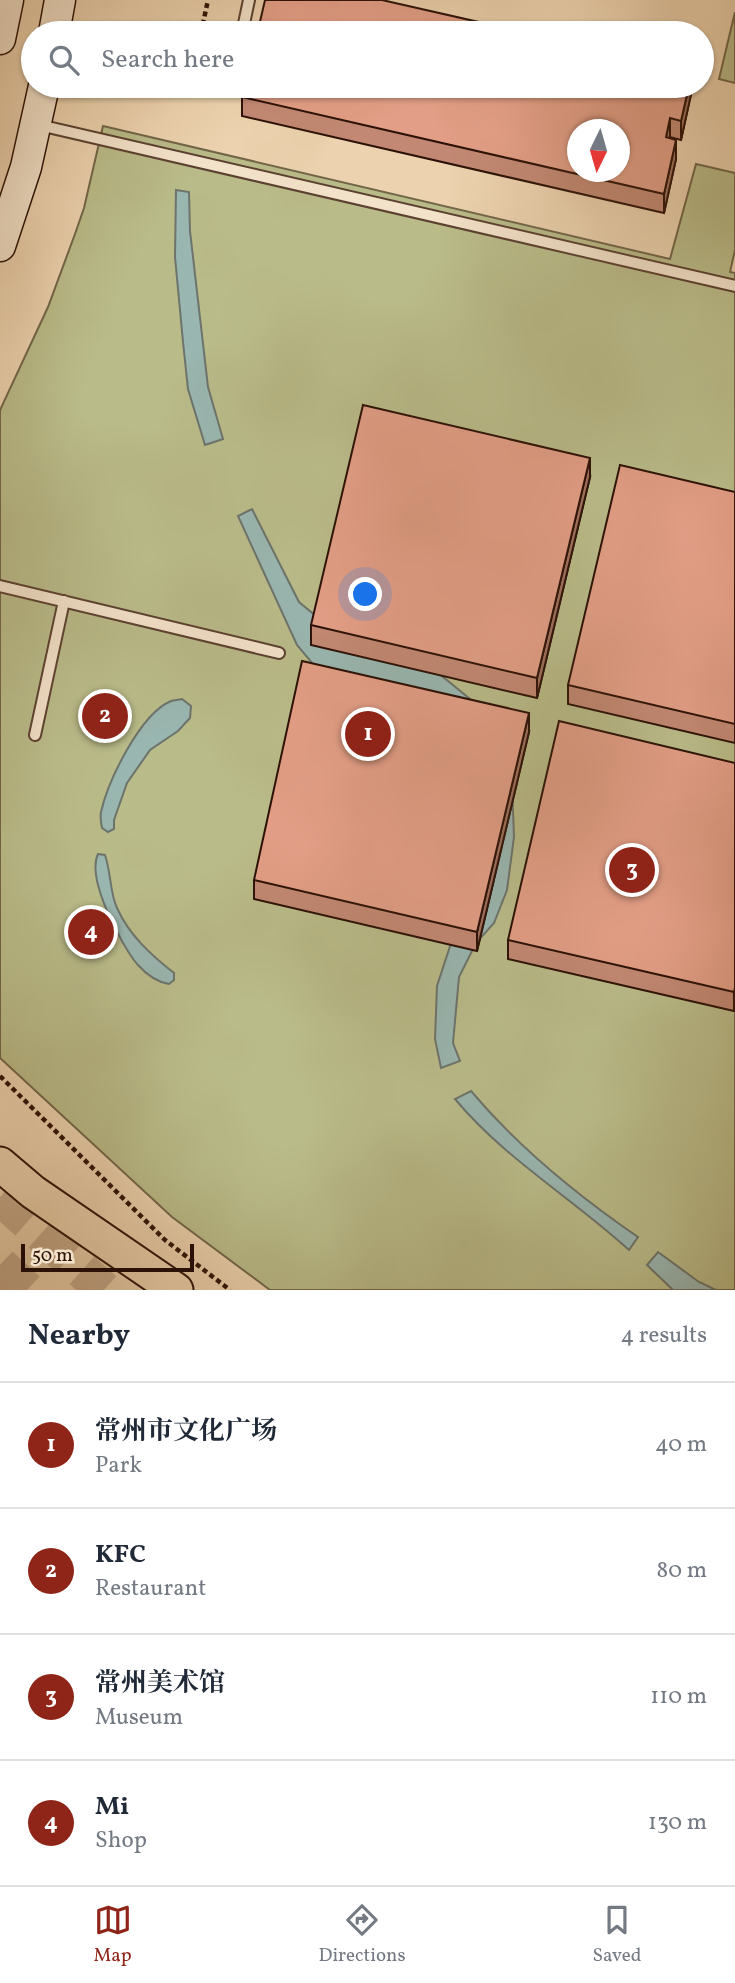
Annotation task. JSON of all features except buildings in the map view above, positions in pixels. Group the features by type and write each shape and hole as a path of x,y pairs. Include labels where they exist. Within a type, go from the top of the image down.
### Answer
{"main road":[{"path":"0,38 8,0"},
{"path":"56,21 60,0"},
{"path":"0,246 26,167 42,98"},
{"path":"0,1164 33,1192 176,1290"}],"lane":[{"path":"245,21 249,0"},
{"path":"37,125 735,286"},
{"path":"0,586 279,653"},
{"path":"35,735 64,601"}],"path":[{"path":"204,21 208,0"},
{"path":"0,1076 165,1240 230,1290"}],"green space":[{"path":"735,12 735,83 719,79"},
{"path":"103,126 670,259 696,164 735,173 735,250 730,272 735,273 735,1290 270,1290 172,1217 0,1058 0,410 48,307 75,234 84,208"}],"water":[{"path":"176,190 189,192 190,231 208,387 223,439 205,445 188,389 175,257"},
{"path":"252,509 299,602 333,630 432,668 470,699 499,744 512,784 514,837 507,890 494,923 476,943 459,977 453,1043 460,1061 441,1068 435,1039 437,986 454,934 343,700 297,645 238,516"},
{"path":"182,699 191,706 190,718 178,731 150,750 127,783 114,820 114,829 108,832 102,828 101,812 127,750 159,708 171,701"},
{"path":"98,854 105,855 115,902 122,918 149,952 174,973 174,980 169,984 144,971 122,942 101,895 97,879"},
{"path":"471,1091 509,1132 550,1170 638,1237 629,1250 517,1159 474,1120 455,1099"},
{"path":"658,1252 699,1282 716,1290 673,1290 647,1265"}],"tunnel":[{"path":"0,1197 104,1290"},
{"path":"0,1265 27,1290"}],"place":[{"name":"KFC","path":"105,716"},
{"name":"常州市文化广场","path":"368,734"},
{"name":"常州美术馆","path":"632,870"},
{"name":"Mi","path":"91,932"}]}
